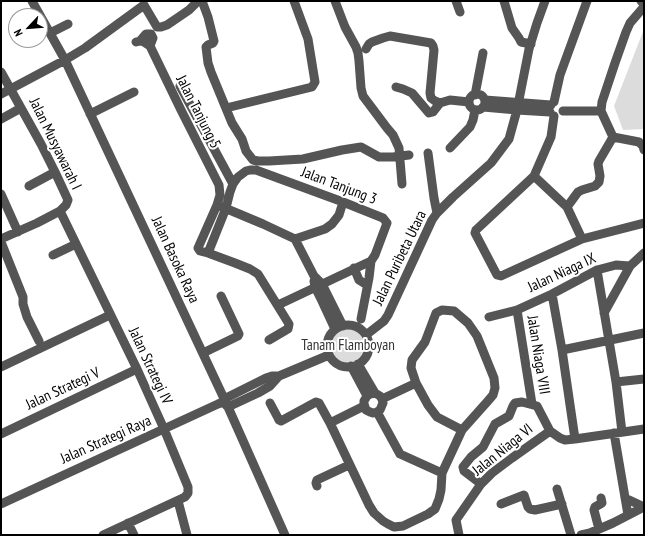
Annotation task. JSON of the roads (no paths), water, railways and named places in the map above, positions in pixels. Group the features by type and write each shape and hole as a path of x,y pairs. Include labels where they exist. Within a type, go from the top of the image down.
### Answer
{"street":[{"name":"Jalan Basoka Raya","path":"32,1 65,60 203,353 223,403 285,535"},
{"path":"1,94 85,48 143,3 157,27 161,27 167,25 189,10 198,1"},
{"path":"202,1 214,41 206,47 208,63 232,123 242,139 246,151 253,160 269,161 303,159 361,147 379,157 404,156"},
{"path":"226,108 312,87 315,82 308,39 294,1"},
{"path":"336,1 344,27 358,53 363,96 393,135 404,156 402,184"},
{"path":"456,1 460,12"},
{"path":"504,1 512,28 515,32 532,40"},
{"name":"Jalan Puribeta Utara","path":"366,335 384,321 388,315 432,220 491,163 509,139 518,107 532,40 545,1"},
{"path":"587,1 560,75 552,109 551,137 534,176 476,230 476,236 497,276 501,276 582,239 644,223"},
{"path":"613,137 600,111 626,32 630,23 644,6 641,1"},
{"path":"50,33 68,24"},
{"path":"366,49 368,44 390,36 432,44 434,46 434,50 430,92 431,98 440,103"},
{"name":"Jalan Tanjung 5","path":"138,42 147,43 150,46 219,185 222,207"},
{"path":"482,53 471,107 481,106 552,109"},
{"name":"Jalan Musyawarah I","path":"1,72 55,172 68,200 66,205 60,211"},
{"name":"Jalan Tanjung 5","path":"180,86 233,184"},
{"path":"396,86 412,93 429,113 433,112 440,103 450,100 472,98 479,95 482,97 481,106 470,127 450,148"},
{"path":"90,114 134,92"},
{"path":"552,109 556,102 561,104 563,110 600,111"},
{"path":"180,108 189,104"},
{"path":"1,119 21,108"},
{"path":"613,137 639,142 644,150"},
{"path":"567,207 578,192 595,186 599,182 600,176 598,164 613,137"},
{"path":"428,153 434,198 438,213"},
{"name":"Jalan Tanjung 3","path":"233,184 238,177 246,171 256,170 383,218 387,223 375,255 371,261"},
{"path":"29,186 55,172"},
{"path":"534,176 567,207 582,239"},
{"path":"233,184 222,207 208,253 250,269 258,274 289,324 289,327 286,330 269,340"},
{"path":"1,194 18,232"},
{"path":"295,239 325,230 339,215 343,202"},
{"path":"222,207 295,239 318,285 322,301 339,327"},
{"path":"1,239 60,211"},
{"name":"Jalan Strategi IV","path":"60,211 137,369 188,487 187,495 178,501"},
{"path":"1,242 23,297 23,304 27,317 39,342"},
{"path":"53,255 76,244"},
{"path":"604,313 630,266 644,253"},
{"path":"278,305 371,261"},
{"path":"361,319 371,261"},
{"name":"Jalan Niaga IX","path":"489,317 517,310 552,294 597,270 616,265 630,266"},
{"path":"354,268 359,280 367,285"},
{"path":"597,270 616,382 618,433 628,515"},
{"path":"552,294 575,439"},
{"path":"203,353 238,336 221,296"},
{"path":"270,404 281,421 318,402 321,405 374,513 383,521 394,527 403,526 424,516 435,509 441,490 442,472 462,430 493,395 495,388 494,378 477,336 468,323 454,311 442,310 436,313 425,342 412,360 411,368 416,383 428,405 437,417 462,430"},
{"name":"Jalan Niaga VIII","path":"517,310 532,404"},
{"path":"1,367 110,315"},
{"path":"349,325 355,326 366,335 368,340 368,351 366,356 355,365 344,366 338,364 329,354 327,349 328,338 339,327 349,325"},
{"path":"562,350 644,333"},
{"path":"223,403 256,388 266,378 280,376 329,354"},
{"path":"355,365 375,396 383,403 380,410 377,412 370,412 366,410 364,401 375,396 416,383"},
{"name":"Jalan Strategi V","path":"1,434 137,369"},
{"path":"616,382 644,379"},
{"path":"481,484 464,471 463,467 471,457 483,447 495,424 509,416 515,403 522,402 537,406 550,430 565,440 644,429"},
{"name":"Jalan Strategi Raya","path":"1,504 223,403"},
{"path":"330,423 364,406"},
{"path":"377,412 400,454 442,472"},
{"name":"Jalan Niaga VI","path":"459,535 456,520 481,484 492,473 550,430"},
{"path":"317,486 316,480 350,464"},
{"path":"557,489 571,535"},
{"path":"501,504 524,495 530,509 535,510 562,504"},
{"path":"599,529 594,510 595,506 602,502 601,498"},
{"path":"625,498 644,507"},
{"path":"103,535 178,501 187,535"},
{"path":"582,535 599,529 644,507"},
{"path":"128,523 134,535"}],"park label":[{"name":"Tanam Flamboyan","path":"348,346"}]}
